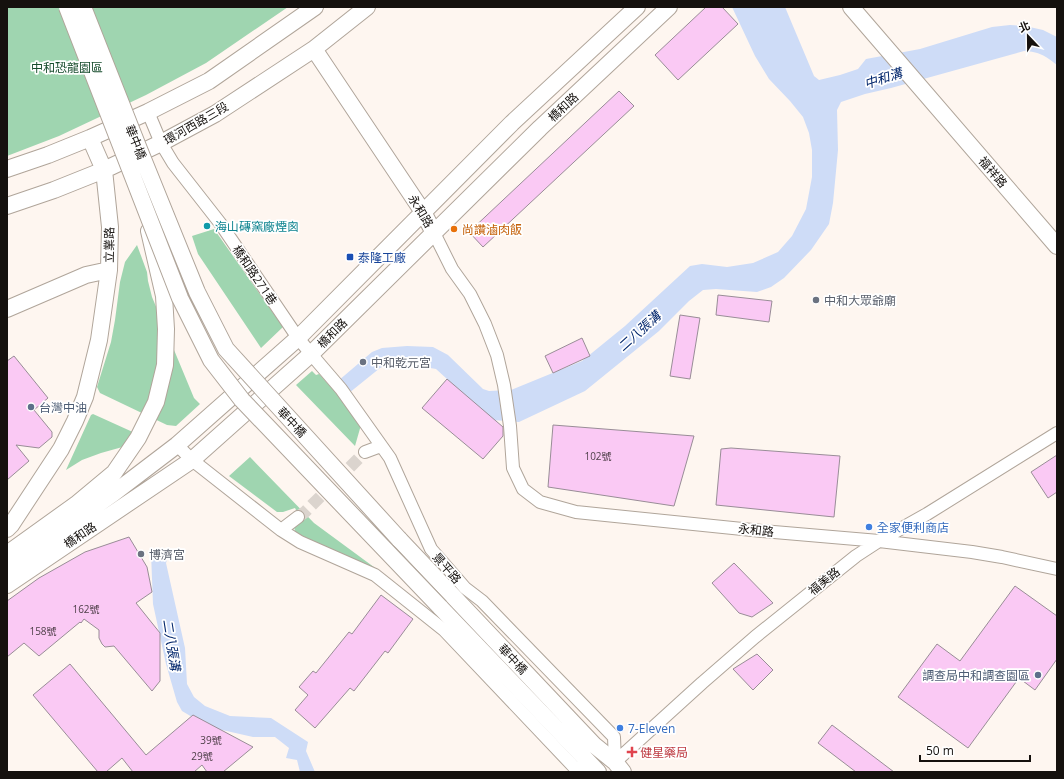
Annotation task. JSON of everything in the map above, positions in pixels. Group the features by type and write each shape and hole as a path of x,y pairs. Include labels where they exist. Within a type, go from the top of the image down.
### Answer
{"main road":[{"name":"華中橋","path":"67,7 180,298 211,360 242,400 588,750 619,767"},
{"name":"華中橋","path":"83,7 197,292 226,349 394,533 588,750"},
{"path":"7,169 48,155 90,138 148,112 209,81 315,7"},
{"name":"環河西路三段","path":"7,206 54,190 104,170 161,143 215,114 314,49 367,7"},
{"name":"橋和路","path":"7,568 114,493 177,445 298,338 512,123 638,7"},
{"name":"橋和路","path":"7,585 192,460 311,354 540,128 670,7"},
{"name":"福祥路","path":"851,7 1057,246"},
{"path":"612,30 628,46"},
{"name":"永和路","path":"314,49 423,212 434,233"},
{"name":"立業路","path":"7,309 86,275 109,270 110,226 104,170 90,138"},
{"path":"7,554 78,503 114,472 138,438 156,402 165,365 166,329 164,296 139,191"},
{"path":"7,529 61,449 85,397 99,340 109,270"},
{"path":"588,750 598,772"}],"street":[{"name":"橋和路271巷","path":"148,112 161,143 173,163 220,223 298,338"},
{"name":"永和路","path":"434,233 452,268 470,294 485,324 497,355 504,385 510,426 513,468 523,490 540,502 576,512 770,532 879,541 972,552 1057,569"},
{"name":"景平路","path":"298,338 341,389 390,458 431,549 465,588 482,601 614,737 619,767"},
{"name":"福美路","path":"619,767 702,683 755,637 856,556 879,541 927,514 1057,433"},
{"path":"177,445 192,460 281,530 300,542 375,575 444,630 574,767 589,772"},
{"path":"365,452 381,446"},
{"path":"281,530 298,517"}],"green space":[{"name":"中和恐龍園區","path":"7,7 288,7 206,63 146,95 59,136 7,156"},
{"path":"214,229 283,327 261,348 198,254 192,236"},
{"path":"137,245 147,272 152,297 194,398 200,404 176,426 167,425 100,393 97,387 111,342 120,282 125,262"},
{"path":"312,371 316,375 319,374 340,397 361,425 355,446 296,385"},
{"path":"93,414 146,438 82,460 66,470 91,415"},
{"path":"250,457 314,523 382,573 296,533 293,525 302,522 295,508 283,512 277,512 229,476"}],"water":[{"path":"732,7 785,7 814,76 819,80 858,69 866,59 920,49 992,27 1010,25 1025,26 1043,30 1057,37 1057,65 1042,55 1024,51 865,94 841,102 837,110 838,150 833,203 829,224 811,250 784,278 771,287 757,292 716,289 703,290 689,301 659,331 585,391 519,422 492,420 436,369 408,364 387,365 380,368 349,393 338,381 372,352 382,348 407,346 433,347 448,355 483,389 489,391 511,390 582,361 625,326 690,266 702,264 727,267 753,263 778,252 792,236 806,209 812,177 812,150 809,133 803,117 769,79 755,56"},
{"name":"二八張溝","path":"151,553 169,554 166,563 185,648 187,684 194,697 205,706 230,716 271,718 308,742 306,751 315,772 300,772 297,760 286,758 289,748 275,737 253,737 209,727 182,711 177,702 166,664 153,604"}],"building":[{"path":"706,7 722,7 738,24 678,80 655,55"},
{"path":"619,91 634,106 483,247 469,232"},
{"path":"718,295 772,301 769,322 716,315"},
{"path":"680,315 700,318 690,379 670,376"},
{"path":"582,338 590,356 553,373 545,356"},
{"name":"台灣中油","path":"14,356 48,398 34,410 52,432 52,437 39,448 16,445 29,461 7,480 7,361"},
{"path":"447,379 503,427 503,436 483,459 422,408"},
{"path":"553,425 694,436 674,506 548,487"},
{"path":"731,448 840,456 834,517 716,505 721,449"},
{"path":"1057,455 1057,492 1048,498 1031,472"},
{"path":"129,537 147,567 152,592 136,603 160,633 160,681 152,691 114,646 105,647 102,644 99,638 99,630 84,619 39,656 24,643 7,657 7,601 39,578 85,552"},
{"path":"734,563 773,603 752,617 739,613 712,583"},
{"path":"1015,586 1057,616 1057,659 1035,690 1019,678 968,748 898,697 937,644 960,661"},
{"path":"381,595 413,619 388,653 385,651 354,691 350,688 315,728 295,710 308,695 299,687 313,671 316,673 349,632 352,634"},
{"path":"757,654 773,670 753,690 733,669"},
{"path":"70,664 146,755 193,715 253,747 223,772 207,772 202,765 194,772 133,772 122,758 106,772 98,772 33,695"},
{"path":"832,725 894,772 856,772 818,743"}],"tunnel":[{"path":"298,517 305,512 365,452"}],"place":[{"name":"海山磚窯廠煙囪","path":"207,226"},
{"name":"尚讚滷肉飯","path":"454,229"},
{"name":"泰隆工廠","path":"350,257"},
{"name":"中和大眾爺廟","path":"816,300"},
{"name":"中和乾元宮","path":"363,362"},
{"name":"台灣中油","path":"31,407"},
{"name":"全家便利商店","path":"869,527"},
{"name":"博濟宮","path":"141,554"},
{"name":"調查局中和調查園區","path":"1038,675"},
{"name":"7-Eleven","path":"620,728"},
{"name":"健星藥局","path":"632,752"}],"water label":[{"name":"中和溝","path":"883,78"}]}
